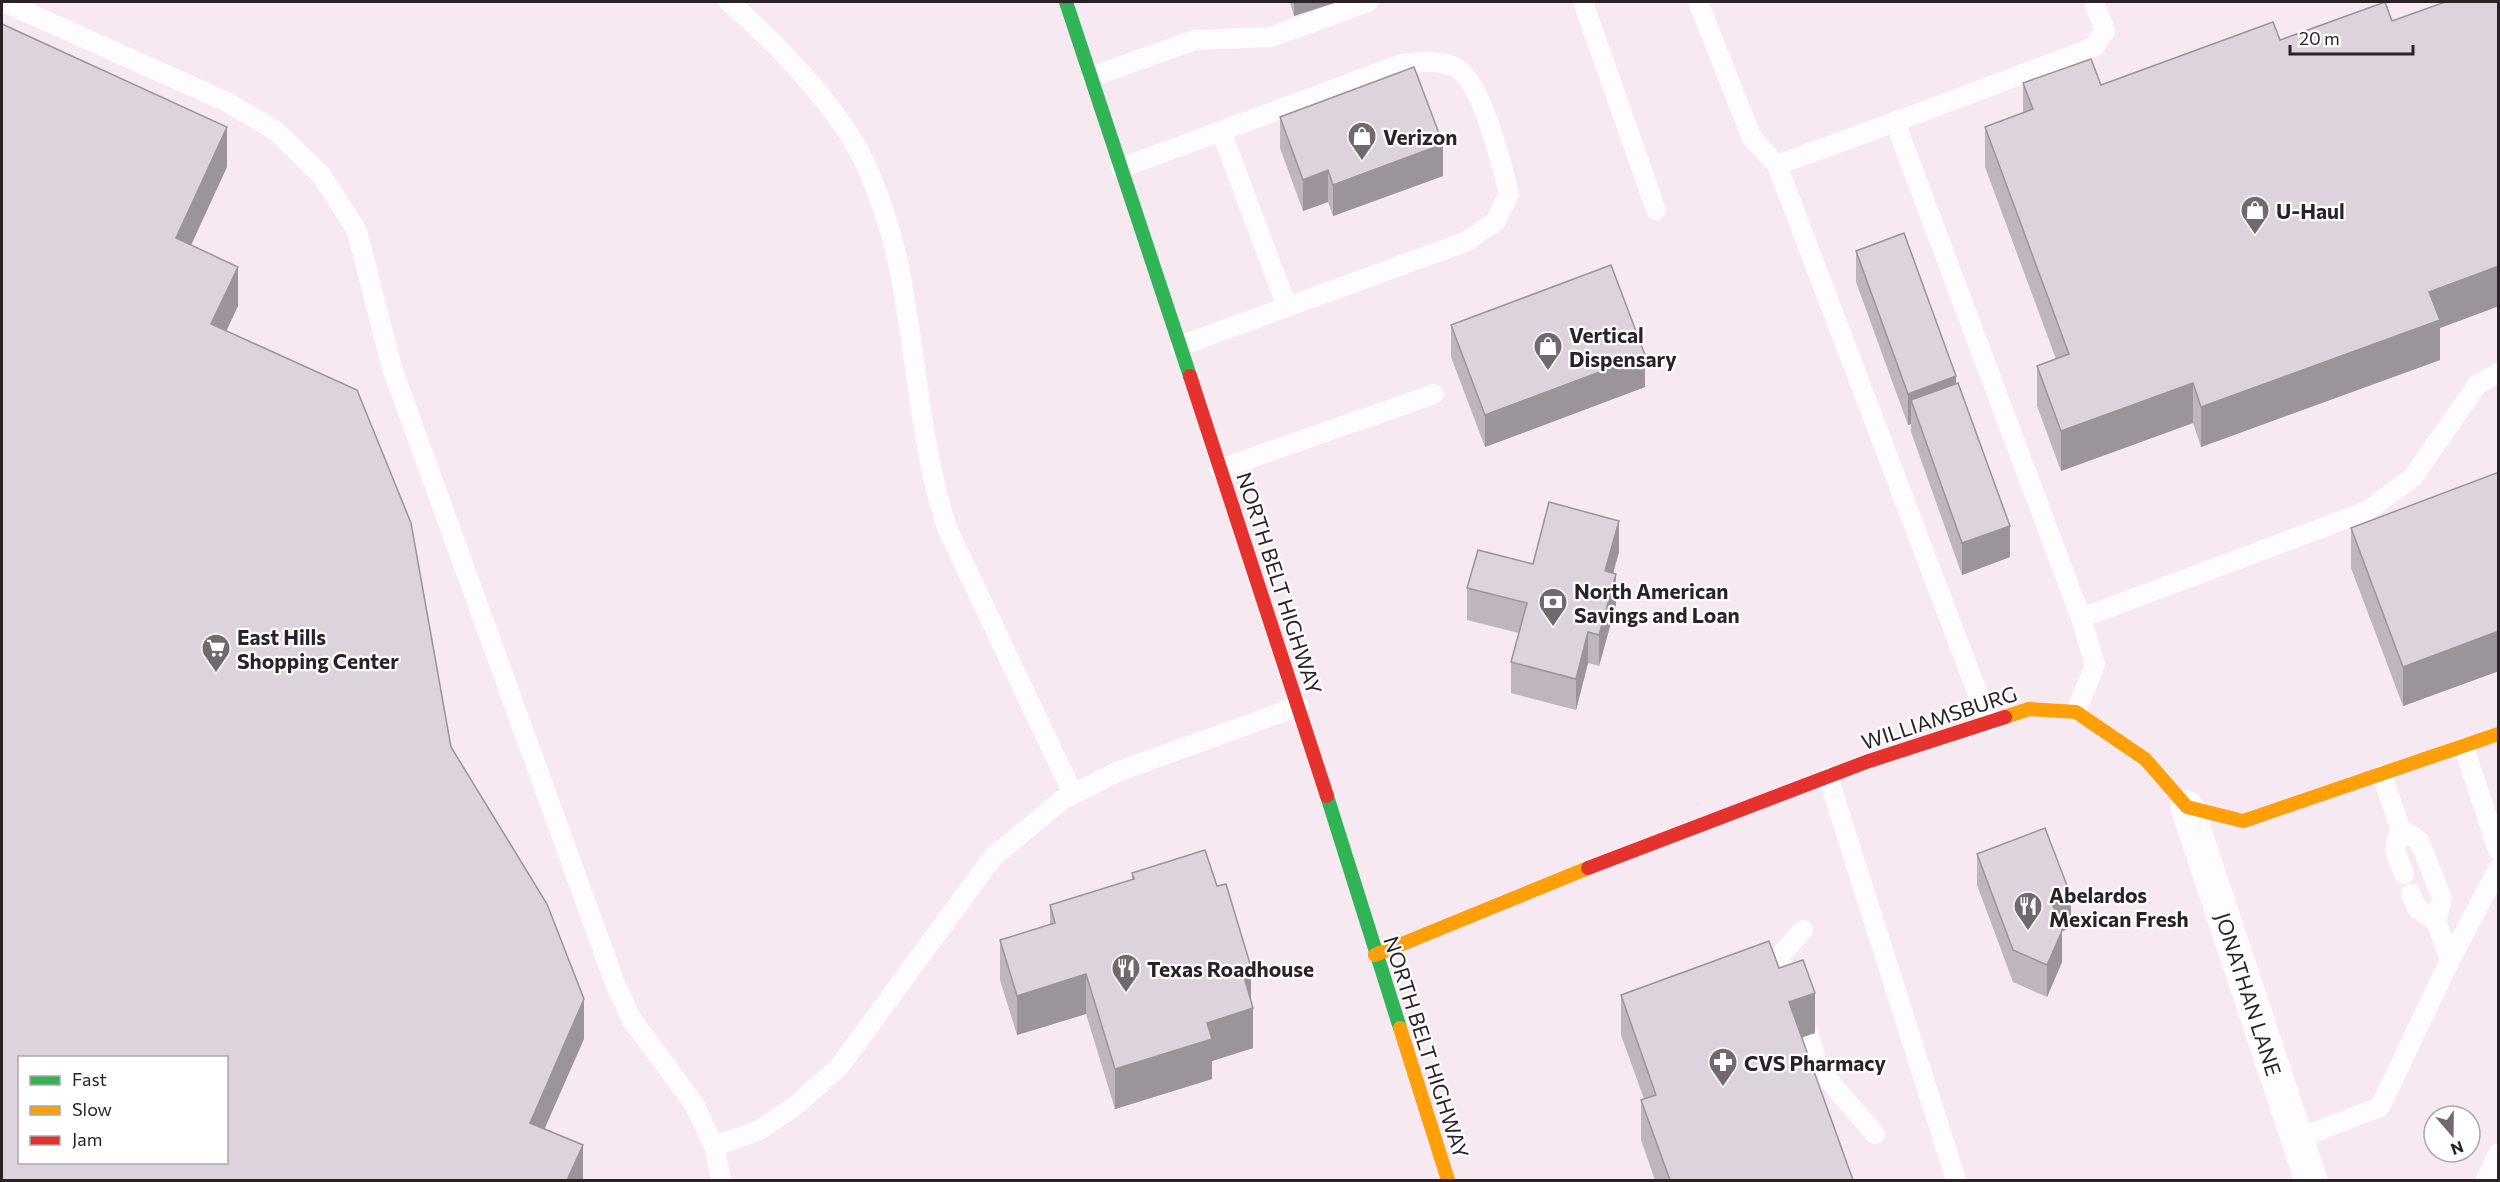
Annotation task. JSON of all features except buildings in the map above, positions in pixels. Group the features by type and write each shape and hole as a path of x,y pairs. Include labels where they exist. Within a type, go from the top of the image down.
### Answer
{"main road":[{"name":"NORTH BELT HIGHWAY","path":"1066,2 1299,706 1375,955 1448,1180"},
{"name":"WILLIAMSBURG","path":"1375,955 1572,874 1828,777 2029,710 2076,712"},
{"path":"2076,712 2145,759 2187,807 2243,821 2499,734"}],"street":[{"name":"JONATHAN LANE","path":"2187,807 2311,1180"}],"lane":[{"path":"4,2 229,103 276,131 322,176 357,231 392,368 616,986 632,1020 694,1104 714,1146 721,1180"},
{"path":"729,2 761,29 819,96 855,145 888,222 898,262 918,404 933,486 947,528 1073,794"},
{"path":"1091,77 1195,40 1271,37 1368,2"},
{"path":"1583,2 1656,210"},
{"path":"1698,2 1752,138 1777,165 1989,723"},
{"path":"1777,165 2094,47 2105,31 2094,2"},
{"path":"1121,168 1402,64 1432,61 1455,67 1469,79 1499,154 1509,194 1495,222 1465,242 1180,346"},
{"path":"1895,122 2081,618 2095,665 2076,712"},
{"path":"1221,131 1287,307"},
{"path":"2081,618 2367,511 2413,477 2477,385 2499,373"},
{"path":"1221,469 1434,394"},
{"path":"714,1146 758,1131 794,1107 839,1067 993,857 1062,800 1117,772 1299,706"},
{"path":"2464,747 2499,850"},
{"path":"2382,775 2400,828 2395,850 2404,874"},
{"path":"1828,777 1956,1180"},
{"path":"2400,828 2419,841 2442,898 2436,921 2450,960"},
{"path":"2297,1139 2380,1107 2450,960 2499,869"},
{"path":"2412,894 2417,908 2436,921"},
{"path":"1796,1002 1779,957 1803,930"},
{"path":"1809,1035 1819,1069 1875,1134"},
{"path":"2486,1180 2499,1154"}],"traffic: fast":[{"path":"1066,2 1190,376"},
{"path":"1327,796 1400,1028"}],"traffic: slow":[{"path":"2005,717 2029,709 2076,712 2145,759 2187,807 2243,821 2498,734"},
{"path":"1375,955 1588,868"},
{"path":"1400,1028 1448,1180"}],"traffic: jam":[{"path":"1190,376 1327,796"},
{"path":"1588,868 1866,762 2005,717"}],"place":[{"name":"Verizon","path":"1362,162"},
{"name":"U-Haul","path":"2255,236"},
{"name":"Vertical Dispensary","path":"1548,372"},
{"name":"North American Savings and Loan","path":"1553,628"},
{"name":"East Hills Shopping Center","path":"216,674"},
{"name":"Abelardos Mexican Fresh","path":"2028,932"},
{"name":"Texas Roadhouse","path":"1126,994"},
{"name":"CVS Pharmacy","path":"1723,1088"}]}
